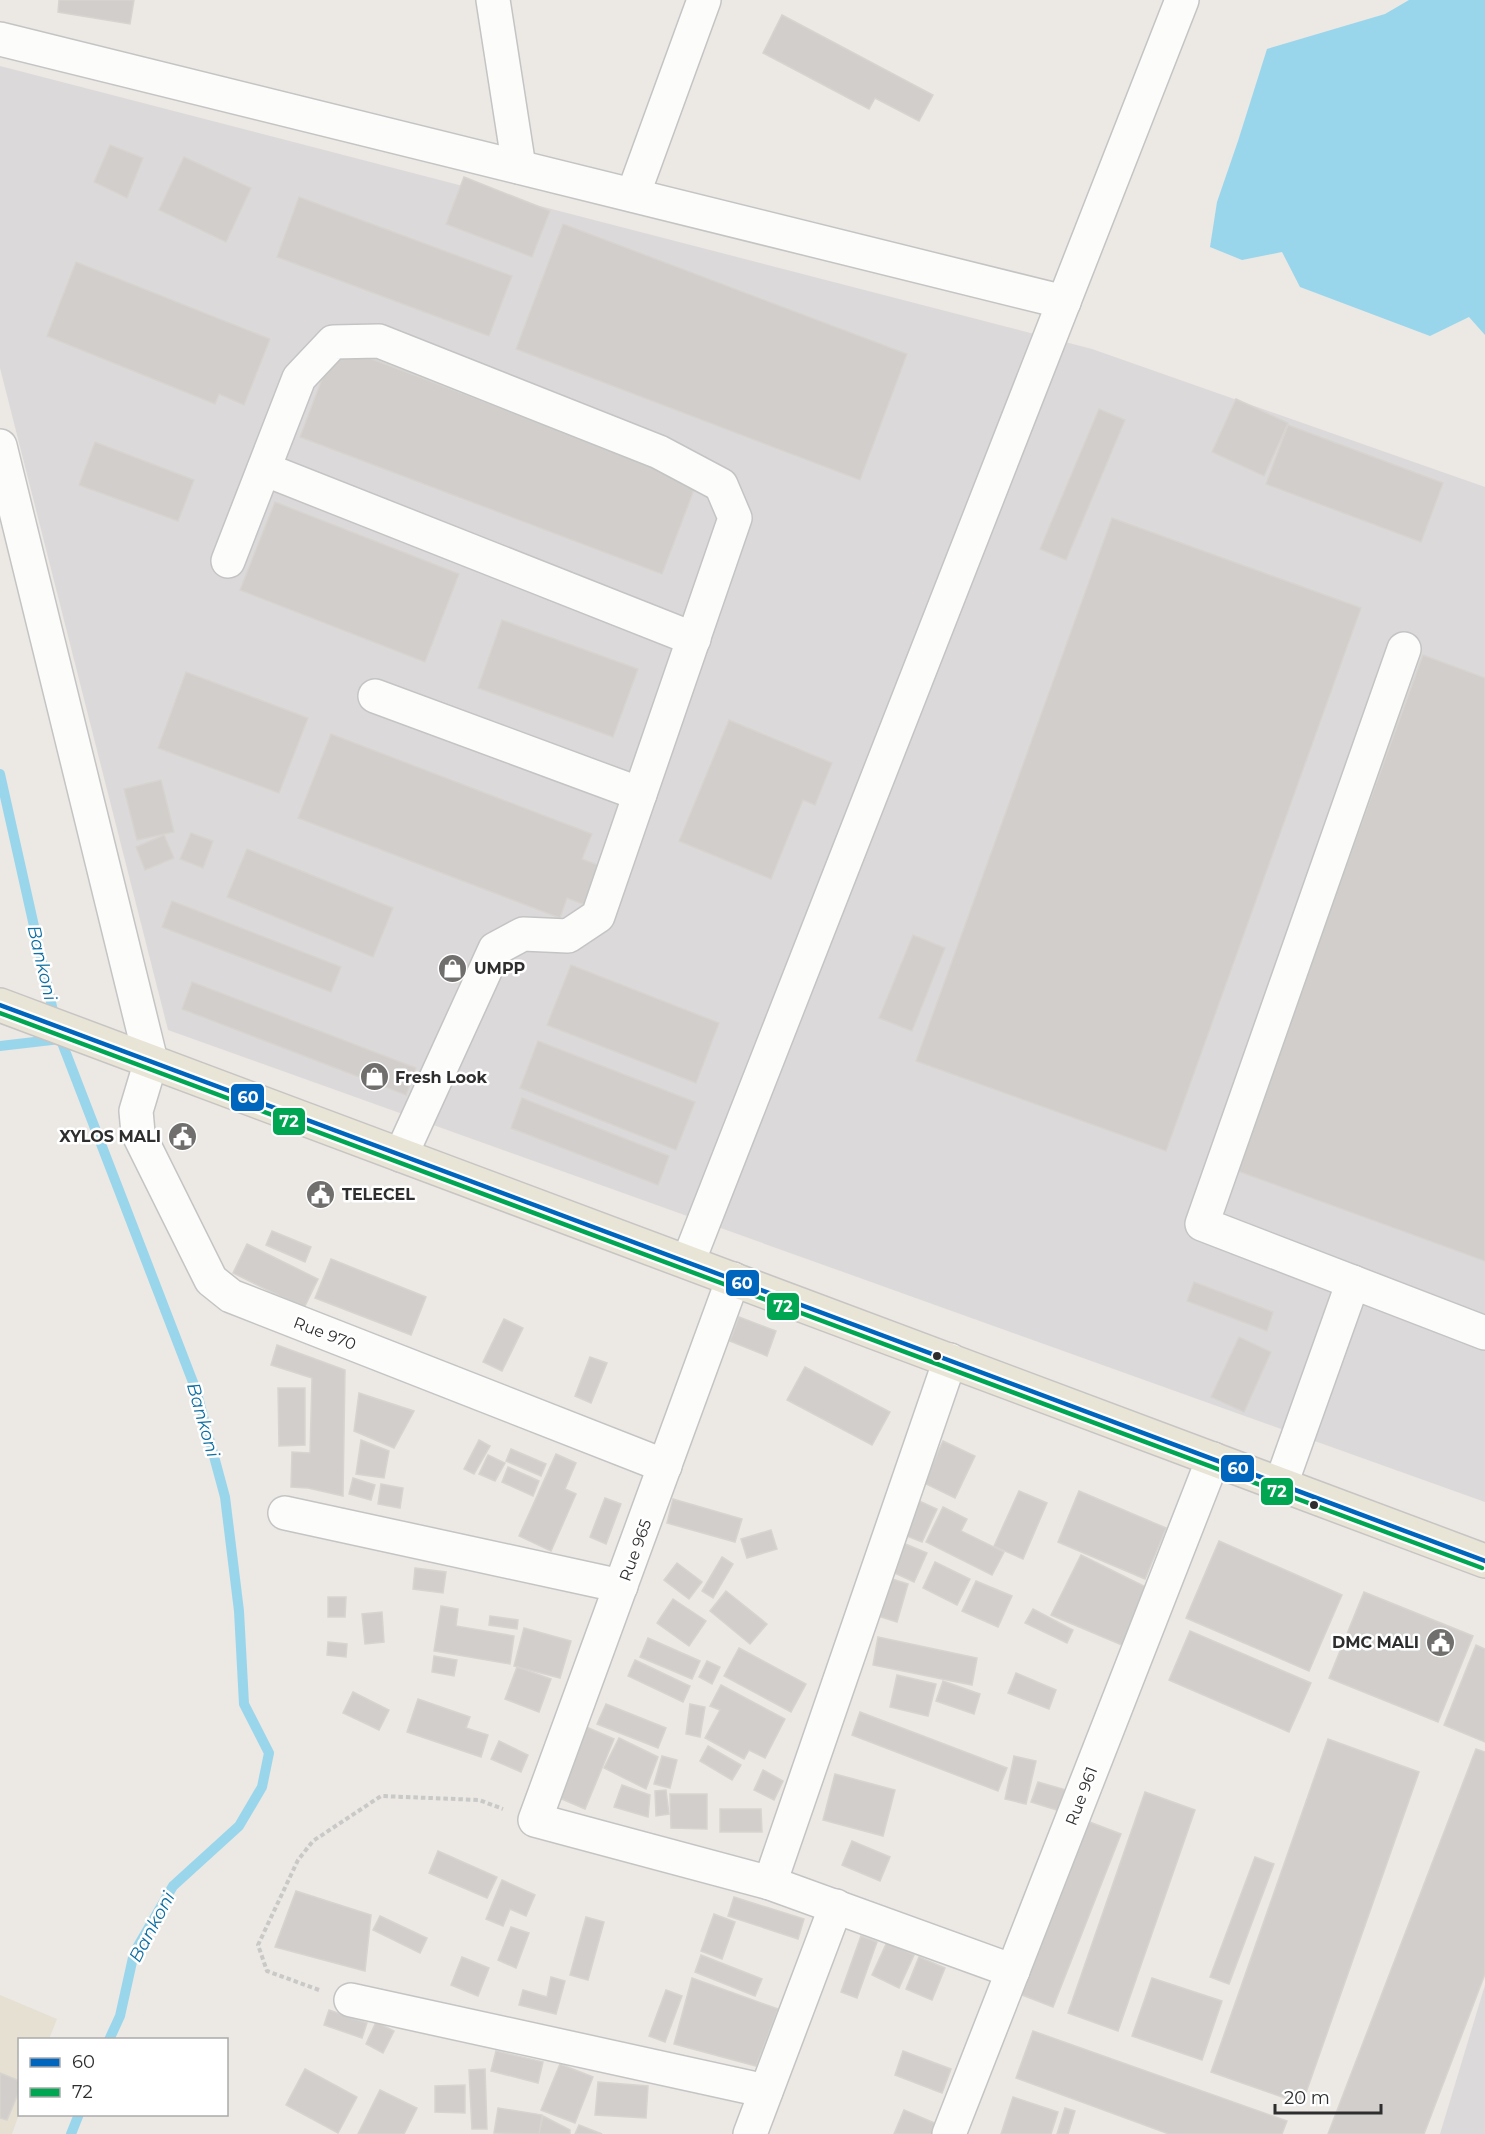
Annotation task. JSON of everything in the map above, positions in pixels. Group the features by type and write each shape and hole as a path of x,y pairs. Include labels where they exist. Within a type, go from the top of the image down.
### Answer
{"main road":[{"path":"0,1005 1485,1561"}],"street":[{"path":"493,0 519,167"},
{"path":"633,195 704,0"},
{"path":"688,1262 1182,0"},
{"path":"0,39 1064,302"},
{"path":"228,561 299,378 333,342 379,341 659,452 721,485 735,518 598,916 568,936 523,934 495,949 401,1155"},
{"path":"0,446 151,1061"},
{"path":"264,469 694,639"},
{"path":"1404,649 1202,1224 1485,1333"},
{"path":"375,696 640,794"},
{"name":"Rue 970","path":"151,1061 136,1111 138,1134 211,1280 218,1286 231,1296 665,1467"},
{"name":"Rue 965","path":"536,1820 733,1279"},
{"path":"1281,1484 1353,1282"},
{"path":"770,1882 950,1360"},
{"name":"Rue 961","path":"949,2134 1213,1459"},
{"path":"285,1513 621,1586"},
{"path":"536,1820 770,1882 1013,1971"},
{"path":"750,2134 836,1906"},
{"path":"351,2000 766,2091"}],"path":[{"path":"351,2000 267,1971 258,1945 298,1860 313,1841 381,1796 479,1800 536,1820"}],"shaded area":[{"path":"0,66 1092,349 1485,487 1485,1502 168,1030 0,368"},
{"path":"1485,1985 1485,2134 1440,2134"},
{"path":"0,1995 57,2019 49,2038 18,2038 18,2116 12,2134 0,2134"}],"water":[{"path":"1409,0 1485,0 1485,335 1469,317 1430,336 1300,287 1282,252 1242,260 1210,247 1217,202 1267,49 1385,14"}],"building":[{"path":"59,0 134,0 130,24 58,12"},
{"path":"782,15 933,95 919,121 875,98 869,109 763,53"},
{"path":"110,145 143,158 127,198 94,182"},
{"path":"184,157 251,188 226,242 159,210"},
{"path":"464,177 550,211 532,257 446,224"},
{"path":"299,197 512,276 489,336 277,257"},
{"path":"563,224 907,354 860,480 516,349"},
{"path":"76,262 270,339 244,405 219,394 215,404 47,336"},
{"path":"335,345 697,482 662,574 300,437"},
{"path":"1236,399 1288,423 1264,476 1212,452"},
{"path":"1099,409 1125,420 1066,560 1040,549"},
{"path":"1288,425 1443,483 1421,542 1266,484"},
{"path":"95,442 194,480 178,521 79,485"},
{"path":"275,502 459,574 425,662 240,590"},
{"path":"1112,518 1361,608 1166,1151 916,1061"},
{"path":"502,620 638,669 613,737 478,688"},
{"path":"1423,655 1485,678 1485,1261 1235,1170"},
{"path":"186,672 308,718 279,793 158,748"},
{"path":"729,720 832,763 815,805 803,800 771,879 679,841"},
{"path":"331,734 592,834 582,859 608,869 593,908 567,898 560,918 298,818"},
{"path":"161,780 174,832 137,840 124,789"},
{"path":"191,833 213,841 203,868 180,859"},
{"path":"164,835 174,858 145,870 136,847"},
{"path":"247,849 393,908 373,957 227,897"},
{"path":"172,901 341,967 331,992 162,927"},
{"path":"913,935 945,948 912,1031 879,1018"},
{"path":"571,965 719,1023 696,1083 547,1025"},
{"path":"192,982 416,1068 406,1095 182,1009"},
{"path":"538,1041 695,1102 676,1150 520,1088"},
{"path":"522,1098 669,1156 658,1185 511,1128"},
{"path":"272,1231 311,1247 305,1262 266,1245"},
{"path":"247,1244 318,1279 304,1308 233,1273"},
{"path":"331,1259 426,1297 411,1335 315,1298"},
{"path":"1194,1282 1273,1312 1267,1331 1187,1301"},
{"path":"739,1317 776,1331 767,1356 730,1341"},
{"path":"504,1319 523,1328 502,1371 483,1362"},
{"path":"1239,1337 1271,1352 1244,1412 1211,1397"},
{"path":"277,1345 345,1370 343,1496 308,1488 291,1487 292,1452 310,1453 312,1378 271,1365"},
{"path":"590,1357 607,1363 591,1403 575,1396"},
{"path":"805,1367 890,1412 872,1445 787,1400"},
{"path":"278,1388 305,1388 305,1445 279,1446"},
{"path":"359,1393 414,1411 394,1448 354,1431"},
{"path":"361,1440 389,1451 384,1478 356,1474"},
{"path":"479,1440 490,1446 474,1474 464,1469"},
{"path":"943,1441 975,1456 955,1498 924,1483"},
{"path":"511,1449 546,1464 541,1476 506,1461"},
{"path":"556,1454 576,1463 565,1489 576,1494 551,1551 519,1536"},
{"path":"488,1455 505,1463 495,1481 479,1474"},
{"path":"508,1467 539,1481 533,1496 502,1482"},
{"path":"353,1478 375,1485 371,1500 349,1494"},
{"path":"381,1484 403,1488 400,1508 378,1504"},
{"path":"1019,1491 1047,1503 1023,1559 994,1546"},
{"path":"1079,1491 1166,1528 1145,1579 1058,1542"},
{"path":"605,1498 621,1504 606,1544 590,1537"},
{"path":"673,1499 742,1519 735,1542 667,1523"},
{"path":"917,1500 937,1509 922,1542 902,1534"},
{"path":"943,1507 967,1519 961,1531 1004,1552 992,1575 926,1542"},
{"path":"771,1530 777,1549 747,1558 741,1539"},
{"path":"1219,1541 1342,1595 1309,1671 1186,1618"},
{"path":"903,1543 927,1553 914,1582 890,1571"},
{"path":"1081,1555 1154,1591 1129,1648 1051,1615"},
{"path":"722,1557 733,1564 713,1598 702,1591"},
{"path":"935,1562 970,1579 957,1605 923,1588"},
{"path":"677,1563 702,1582 689,1599 664,1580"},
{"path":"415,1568 446,1572 443,1593 413,1589"},
{"path":"886,1577 908,1584 897,1622 875,1615"},
{"path":"976,1581 1012,1596 998,1627 962,1611"},
{"path":"726,1591 767,1624 750,1644 710,1611"},
{"path":"1364,1592 1473,1636 1438,1722 1329,1678"},
{"path":"328,1597 346,1597 345,1617 328,1617"},
{"path":"673,1599 706,1621 689,1646 657,1623"},
{"path":"441,1606 458,1609 456,1626 514,1636 510,1664 434,1651"},
{"path":"1033,1609 1073,1630 1067,1643 1025,1623"},
{"path":"382,1612 384,1642 365,1644 362,1614"},
{"path":"490,1616 518,1620 517,1629 489,1625"},
{"path":"524,1628 571,1641 560,1678 514,1666"},
{"path":"1190,1631 1311,1683 1289,1732 1169,1680"},
{"path":"878,1637 977,1658 972,1685 873,1665"},
{"path":"648,1638 700,1661 692,1679 640,1657"},
{"path":"328,1642 347,1644 346,1657 327,1655"},
{"path":"1476,1645 1485,1649 1485,1742 1444,1725"},
{"path":"739,1648 806,1684 791,1712 724,1676"},
{"path":"434,1656 457,1660 454,1676 432,1672"},
{"path":"635,1660 690,1686 683,1702 628,1676"},
{"path":"707,1661 720,1667 712,1684 699,1677"},
{"path":"517,1667 551,1679 539,1712 505,1699"},
{"path":"1016,1673 1056,1690 1049,1709 1008,1693"},
{"path":"897,1675 936,1684 928,1716 890,1707"},
{"path":"943,1681 980,1694 974,1714 936,1701"},
{"path":"721,1685 785,1719 765,1758 749,1750 744,1759 705,1738 720,1710 710,1706"},
{"path":"353,1692 389,1710 379,1730 343,1713"},
{"path":"418,1699 470,1717 466,1728 488,1735 481,1757 407,1732"},
{"path":"606,1704 666,1728 658,1748 597,1724"},
{"path":"690,1704 705,1707 700,1737 686,1734"},
{"path":"860,1712 1007,1768 998,1791 852,1735"},
{"path":"584,1726 614,1739 585,1809 555,1796"},
{"path":"619,1738 658,1757 646,1789 604,1768"},
{"path":"1328,1739 1419,1772 1302,2104 1211,2072"},
{"path":"499,1741 528,1755 521,1772 491,1759"},
{"path":"708,1746 741,1765 732,1780 700,1761"},
{"path":"1476,1749 1485,1752 1485,1974 1424,2134 1328,2134"},
{"path":"662,1756 677,1760 670,1788 654,1784"},
{"path":"1014,1756 1036,1761 1026,1804 1005,1799"},
{"path":"763,1770 783,1781 774,1800 754,1790"},
{"path":"835,1774 895,1790 883,1836 823,1820"},
{"path":"1038,1782 1066,1790 1060,1811 1031,1802"},
{"path":"622,1785 650,1795 648,1817 614,1807"},
{"path":"666,1790 669,1814 656,1816 655,1791"},
{"path":"1145,1792 1195,1810 1118,2031 1068,2013"},
{"path":"670,1794 707,1794 707,1829 671,1828"},
{"path":"720,1809 761,1809 762,1832 720,1832"},
{"path":"1066,1813 1121,1834 1053,2007 999,1986"},
{"path":"852,1841 890,1857 880,1881 842,1865"},
{"path":"438,1851 497,1877 487,1898 429,1873"},
{"path":"1255,1857 1274,1864 1229,1984 1210,1977"},
{"path":"502,1880 535,1895 526,1916 510,1909 503,1926 486,1919"},
{"path":"296,1891 371,1915 365,1971 275,1947"},
{"path":"734,1897 804,1919 798,1939 728,1916"},
{"path":"714,1914 735,1922 722,1959 701,1951"},
{"path":"380,1916 427,1938 420,1953 373,1930"},
{"path":"586,1917 604,1922 588,1980 570,1975"},
{"path":"511,1927 529,1933 516,1968 498,1960"},
{"path":"861,1936 877,1942 857,1998 841,1992"},
{"path":"887,1942 914,1955 899,1988 872,1975"},
{"path":"701,1955 762,1979 755,1996 695,1972"},
{"path":"462,1957 489,1968 478,1996 451,1985"},
{"path":"919,1957 945,1968 932,2000 906,1989"},
{"path":"551,1977 565,1981 556,2014 519,2005 523,1990 547,1997"},
{"path":"692,1978 778,2009 756,2066 674,2044"},
{"path":"1152,1978 1222,2001 1202,2060 1132,2036"},
{"path":"666,1990 682,1996 665,2042 649,2036"},
{"path":"329,2010 367,2023 362,2038 324,2025"},
{"path":"376,2022 394,2031 383,2053 366,2044"},
{"path":"1033,2031 1287,2121 1282,2134 1169,2134 1016,2078"},
{"path":"496,2051 543,2062 538,2083 491,2071"},
{"path":"903,2051 951,2069 942,2093 895,2075"},
{"path":"560,2064 593,2077 575,2123 541,2110"},
{"path":"305,2069 357,2097 338,2133 286,2105"},
{"path":"485,2069 487,2129 472,2129 469,2070"},
{"path":"0,2073 18,2080 18,2094 7,2120 0,2118"},
{"path":"598,2082 648,2086 646,2118 595,2115"},
{"path":"465,2085 465,2113 435,2112 435,2086"},
{"path":"380,2090 417,2108 404,2134 358,2134"},
{"path":"1013,2097 1058,2112 1051,2134 1001,2134"},
{"path":"498,2108 542,2115 539,2134 494,2133"},
{"path":"1065,2108 1075,2111 1068,2134 1057,2134"},
{"path":"904,2110 939,2125 935,2134 894,2134"},
{"path":"543,2116 570,2130 570,2134 539,2134"},
{"path":"579,2125 602,2134 575,2134"}],"waterway":[{"name":"Bankoni","path":"0,774 55,1020"},
{"name":"Bankoni","path":"59,1035 196,1390 225,1497 239,1611 244,1704 269,1753 262,1787 239,1826 173,1886 134,1953 120,2016 110,2038"},
{"path":"0,1046 60,1039"},
{"name":"Bankoni","path":"71,2134 78,2116"}],"transit line":[{"name":"60","path":"0,1005 1485,1561"},
{"name":"72","path":"0,1013 1482,1568"}],"place":[{"name":"UMPP","path":"453,968"},
{"name":"Fresh Look","path":"374,1077"},
{"name":"XYLOS MALI","path":"182,1136"},
{"name":"TELECEL","path":"321,1194"},
{"name":"DMC MALI","path":"1440,1642"}]}
